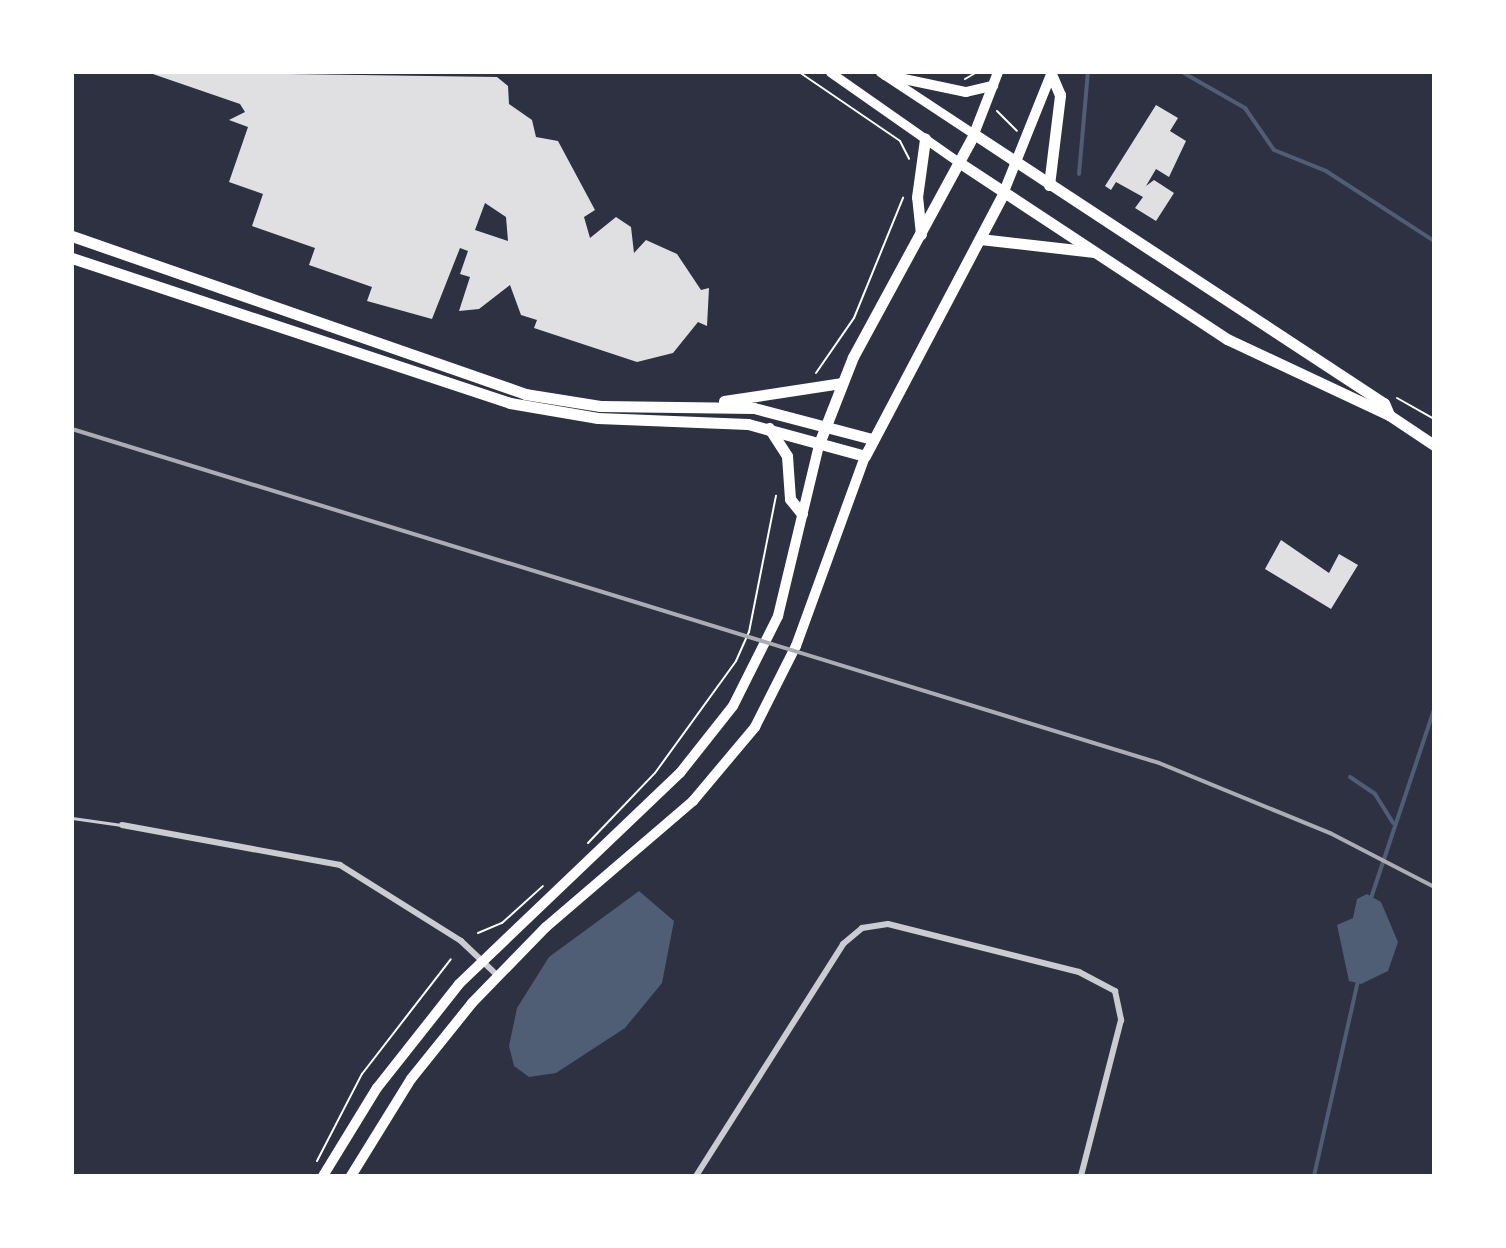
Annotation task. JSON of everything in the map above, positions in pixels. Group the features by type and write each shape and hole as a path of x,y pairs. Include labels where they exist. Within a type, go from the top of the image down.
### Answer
{"highway":[{"path":"1049,185 1060,95 1052,73"},
{"path":"820,441 841,383 974,134 1384,403 1389,415"},
{"path":"921,234 917,197 925,139"},
{"path":"960,163 1003,194 1251,352 1389,415 1434,445"},
{"path":"72,258 510,403 598,418 769,428 865,456 1003,194"},
{"path":"72,236 525,394 600,406 712,404 841,383"},
{"path":"980,239 1094,252"},
{"path":"712,404 875,433"},
{"path":"769,428 787,456 790,499 802,514"}],"main road":[{"path":"830,72 960,163"},
{"path":"883,74 974,134 998,72"},
{"path":"1003,194 1018,164 1052,73"},
{"path":"883,74 966,92 993,86"},
{"path":"323,1176 408,1046 482,960 716,730 774,627 820,441"},
{"path":"351,1176 411,1079 497,975 693,801 755,727 796,646 865,456"}],"street":[{"path":"122,825 340,865 482,960 497,975"},
{"path":"696,1176 843,944 862,928 888,924 1079,972 1115,991 1121,1020 1081,1176"}],"lane":[{"path":"72,818 122,825"}],"path":[{"path":"799,72 900,141 909,170"},
{"path":"1000,112 1008,124"},
{"path":"806,376 829,361 854,318 905,192"},
{"path":"584,848 655,773 736,661 749,632 776,490"},
{"path":"478,933 502,923 549,880"},
{"path":"315,1164 362,1074 451,959"}],"water":[{"path":"639,891 674,921 662,983 625,1028 556,1073 529,1077 514,1066 509,1046 517,1008 549,957"},
{"path":"1367,894 1381,902 1398,942 1388,971 1361,984 1349,981 1337,925 1353,918 1357,899"}],"building":[{"path":"147,72 497,77 508,86 509,104 532,120 536,137 558,141 595,210 584,217 590,238 616,217 631,227 634,253 646,240 677,254 701,290 709,288 707,326 698,322 673,353 637,362 534,328 537,320 521,315 510,285 479,309 459,311 470,277 460,274 468,251 460,248 432,319 367,301 372,287 309,265 315,248 252,226 263,194 229,182 248,127 229,120 245,112 240,104","holes":["485,203 506,217 508,241 475,230"]},
{"path":"1156,105 1178,118 1170,131 1186,141 1169,177 1156,169 1146,186 1154,180 1174,193 1156,221 1135,208 1143,197 1116,182 1111,190 1105,186"},
{"path":"1281,540 1329,573 1339,554 1358,565 1331,609 1265,569"}],"waterway":[{"path":"1079,174 1088,72"},
{"path":"1182,72 1245,108 1274,150 1326,171 1434,241"},
{"path":"1370,901 1434,710"},
{"path":"1350,777 1375,794 1393,823"},
{"path":"1314,1176 1358,980"}],"railway":[{"path":"72,429 1159,763 1330,833 1434,887"}]}
